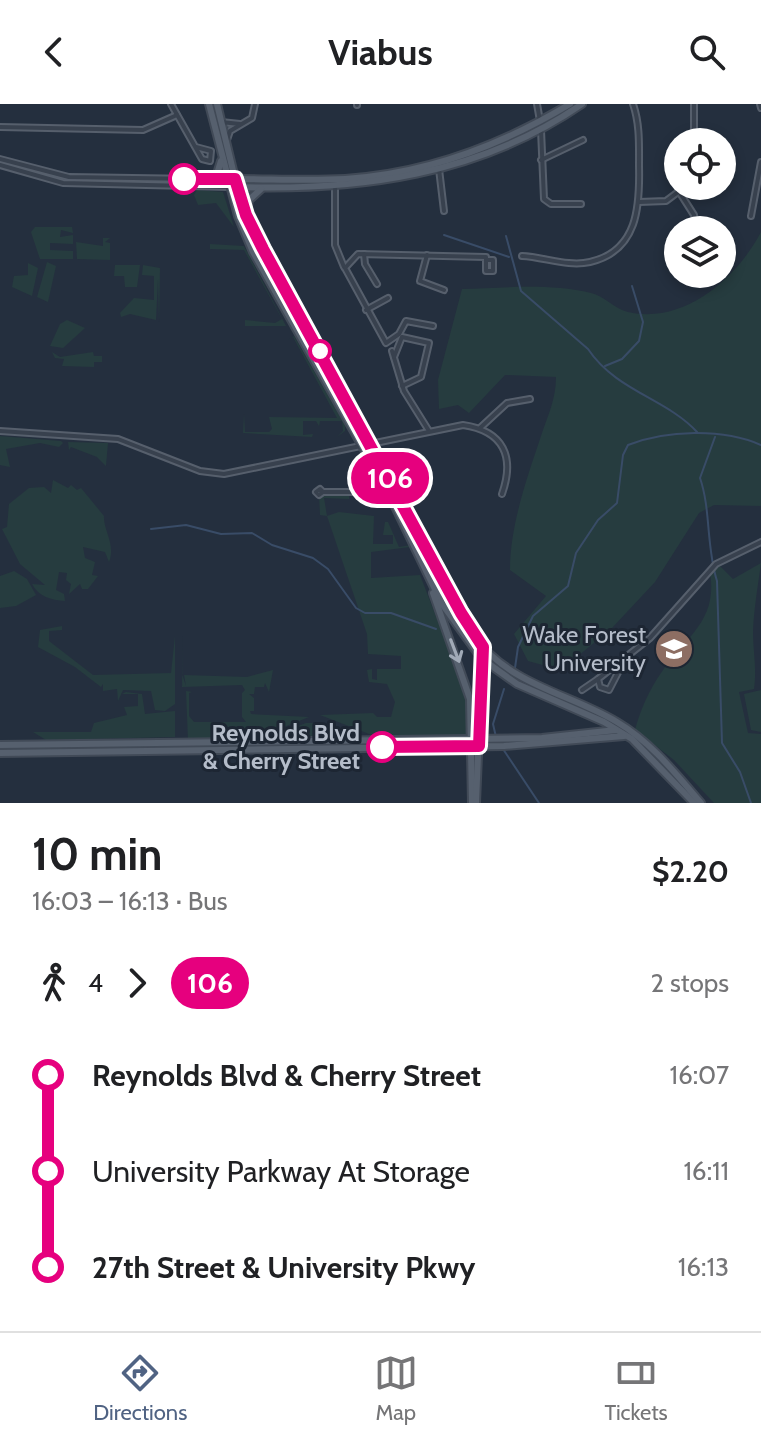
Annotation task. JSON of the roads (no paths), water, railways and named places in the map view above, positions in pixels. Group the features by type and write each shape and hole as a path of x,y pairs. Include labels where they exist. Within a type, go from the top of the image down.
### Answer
{"main road":[{"path":"209,104 221,153 258,261 388,492 450,617 482,659 517,684 627,736 694,803"},
{"path":"217,104 232,183 246,215 461,613 483,647 518,677 608,717 647,745 701,803"},
{"path":"540,125 570,104"},
{"path":"232,183 267,188 335,187 438,166 540,125 582,104"},
{"path":"198,179 217,174 221,153"},
{"path":"232,183 285,180 346,183"},
{"path":"284,188 285,180"},
{"path":"246,215 250,197 267,188"},
{"path":"258,261 267,256"},
{"path":"308,350 317,345"},
{"path":"428,578 467,683 476,743"},
{"path":"474,803 483,647"},
{"path":"0,745 476,743 625,730 647,745"},
{"path":"0,753 476,743 627,736"}],"street":[{"path":"171,104 196,147"},
{"path":"227,147 229,132 252,118 255,104"},
{"path":"537,104 546,201 581,204"},
{"path":"522,256 579,263 607,256 632,230 639,202 639,136 633,104"},
{"path":"694,104 694,128"},
{"path":"0,127 143,130 177,115"},
{"path":"221,122 242,124"},
{"path":"541,160 583,140"},
{"path":"0,162 63,183 232,183"},
{"path":"0,162 69,177 198,179 232,183"},
{"path":"751,216 761,162"},
{"path":"438,166 444,211"},
{"path":"335,187 335,245 366,310 386,343 399,334 406,321 433,326"},
{"path":"639,202 668,200"},
{"path":"345,268 358,254 486,259"},
{"path":"364,254 365,264 377,284"},
{"path":"427,255 420,281 444,290"},
{"path":"366,310 388,298"},
{"path":"394,357 402,337 429,343 421,377 402,386"},
{"path":"392,351 402,386 429,431"},
{"path":"480,428 503,405 530,399"},
{"path":"0,431 118,439 210,474 454,426 480,428 508,456 509,473 502,494"},
{"path":"323,492 388,492"},
{"path":"582,690 624,661 657,631 716,564 761,542"},
{"path":"598,679 600,687 609,690 624,661"}],"waterway":[{"path":"444,235 509,257"},
{"path":"506,236 521,291 613,375 671,411 697,432"},
{"path":"605,366 622,359 639,341 643,322 632,286"},
{"path":"515,668 518,647 533,616 568,586 576,553 598,520 617,503 623,455 628,445 659,436 694,433 730,436 761,445"},
{"path":"715,437 700,478 717,581 722,743 740,772 751,803"},
{"path":"151,529 186,525 221,534 252,533 272,545 313,558 328,569 356,608 365,613 391,613 436,629"},
{"path":"496,737 493,724 504,689"},
{"path":"503,749 539,803"}],"place":[{"name":"Wake Forest University","path":"674,649"},
{"name":"Reynolds Blvd & Cherry Street","path":"382,747"}]}
